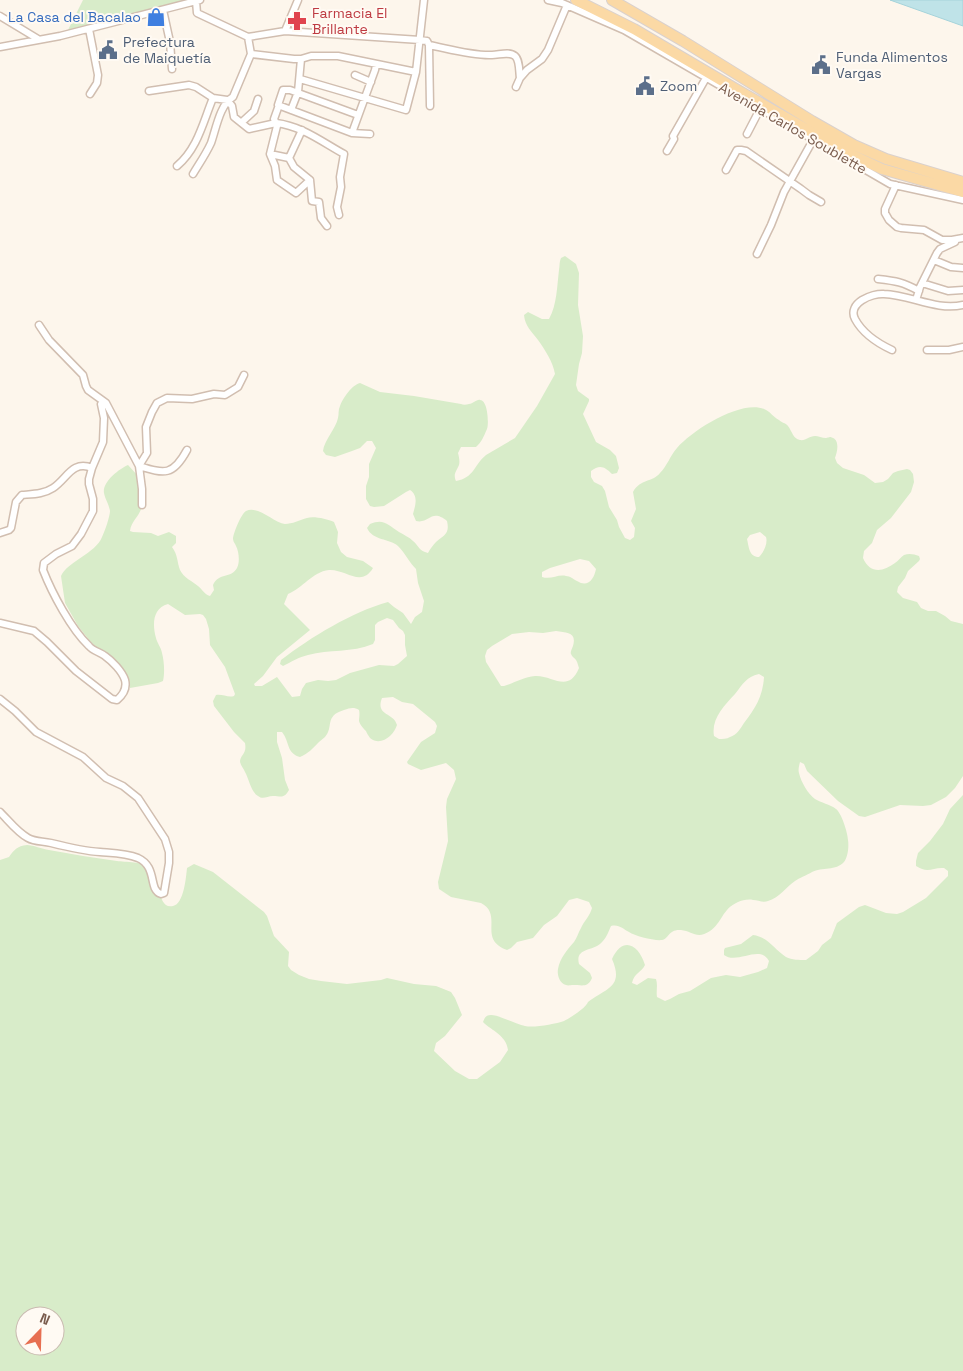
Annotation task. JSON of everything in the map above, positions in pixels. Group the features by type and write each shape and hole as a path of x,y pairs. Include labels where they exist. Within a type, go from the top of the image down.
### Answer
{"main road":[{"name":"Avenida Carlos Soublette","path":"612,0 854,145 886,159 963,182"},
{"name":"Avenida Carlos Soublette","path":"572,3 634,29 850,154 882,169 963,192"}],"street":[{"path":"0,48 89,29 197,0 197,13 248,37 285,31 427,41 429,45 430,106"},
{"path":"285,31 298,0"},
{"path":"300,79 406,110 416,72 424,0"},
{"name":"Avenida Carlos Soublette","path":"548,0 572,3 624,30 890,184 963,200"},
{"path":"516,87 520,78 542,59 548,50 572,3"},
{"path":"163,10 170,42 172,68"},
{"path":"0,16 38,39"},
{"path":"89,29 98,75 97,83 90,94"},
{"path":"149,91 189,85 196,87 213,98 227,100 233,97 250,54 248,37"},
{"path":"429,45 491,55 514,54 517,58 520,78"},
{"path":"250,54 301,59 311,56 338,56 416,72"},
{"path":"291,110 298,92 301,59"},
{"path":"352,133 376,64"},
{"path":"355,76 371,82"},
{"path":"667,151 674,139 673,136 706,78"},
{"path":"310,180 296,193 277,180 275,166 270,154 277,126 274,119 283,90 298,92 312,99 358,115"},
{"path":"177,166 185,159 196,141 213,98"},
{"path":"242,122 254,111 258,99"},
{"path":"227,100 232,106 234,117 249,129 276,123 302,130 344,154 337,207 339,215"},
{"path":"193,174 204,158 227,100"},
{"path":"279,106 352,133 370,134"},
{"path":"747,134 760,109"},
{"path":"289,158 302,130"},
{"path":"757,254 790,181 813,140"},
{"path":"726,170 737,150 746,151 790,181 808,196 822,202"},
{"path":"270,154 289,158 294,167 310,180 312,201 319,202 321,218 327,226"},
{"path":"896,185 885,209 885,213 894,225 901,228 924,230 942,240 963,238"},
{"path":"916,300 938,245 933,235"},
{"path":"935,256 946,246 963,238"},
{"path":"935,256 951,267 963,268"},
{"path":"878,279 905,283 919,292"},
{"path":"922,283 948,291 963,290"},
{"path":"892,350 879,344 866,334 853,315 856,304 874,295 883,294 953,308 963,305"},
{"path":"39,325 49,340 83,375 88,390 106,403 139,466 142,505"},
{"path":"926,350 949,350 963,347"},
{"path":"139,466 147,453 146,427 157,403 168,398 192,399 214,394 226,395 238,387 244,375"},
{"path":"0,623 34,631 76,671 112,699 117,700 123,695 126,687 125,678 105,656 88,646 66,617 43,570 44,563 72,546 93,511 93,499 89,484 92,468 103,442 104,418 101,404 103,402"},
{"path":"139,466 159,472 167,471 177,466 187,450"},
{"path":"0,533 11,528 16,502 22,496 43,493 53,488 80,465 92,468"},
{"path":"0,699 36,732 83,756 106,778 123,786 138,798 165,839 169,852 164,892 161,894 155,890 150,868 134,856 65,847 29,839 0,812"}],"green space":[{"path":"83,0 187,0 68,30"},
{"path":"565,256 576,264 579,273 578,305 583,336 576,385 578,391 589,399 583,414 596,442 616,456 619,468 617,473 612,474 605,468 600,467 591,471 591,477 605,491 609,507 625,538 630,540 634,537 635,528 631,521 636,509 633,492 643,482 654,478 660,473 684,441 705,425 730,413 754,407 764,409 787,425 794,436 800,440 815,436 833,438 837,442 835,458 837,463 843,468 864,475 875,483 883,482 898,471 910,470 913,474 914,482 911,492 891,518 877,530 872,543 864,551 863,558 869,567 881,570 890,566 904,555 912,554 919,556 919,561 908,571 897,592 903,598 917,602 921,608 928,611 936,611 951,621 963,624 963,776 946,797 931,805 900,805 865,817 859,816 838,801 800,762 799,773 807,791 815,799 836,809 842,818 848,842 844,862 837,867 816,871 799,879 772,900 764,902 748,900 738,902 729,908 714,928 702,935 677,930 671,932 662,940 654,940 636,935 619,926 611,926 600,944 579,955 579,964 590,973 592,978 587,985 564,984 559,978 558,971 562,958 575,940 591,911 592,908 589,902 577,898 569,900 557,916 544,925 533,938 517,942 507,950 498,945 494,940 491,914 487,908 481,903 451,897 439,889 438,882 448,841 447,799 456,779 454,770 446,763 421,770 408,764 407,762 421,742 435,733 437,726 435,722 413,704 402,702 393,697 382,698 381,708 397,725 393,733 383,740 378,741 370,738 359,721 359,710 354,708 338,712 334,715 325,737 300,757 292,753 282,732 277,732 277,742 289,790 286,795 282,796 260,797 250,785 240,762 245,752 245,743 214,706 213,701 216,695 234,696 235,694 225,667 210,645 209,629 203,615 185,615 168,604 159,609 155,617 154,627 163,659 163,681 130,688 126,676 90,641 78,626 65,603 61,576 69,566 99,543 105,531 110,513 104,489 108,480 128,465 139,477 142,506 130,531 151,533 158,536 169,532 176,536 176,543 172,547 180,570 210,596 214,590 213,585 218,578 232,573 237,568 239,563 238,554 233,536 242,516 246,511 251,510 261,512 285,524 310,517 334,522 338,532 337,543 341,552 347,557 363,561 373,568 363,577 335,570 323,571 288,594 284,604 310,630 277,657 263,676 254,684 255,686 262,686 277,677 292,697 300,696 306,683 318,680 336,680 350,673 379,665 394,666 398,664 407,656 405,635 393,620 387,618 375,625 375,640 373,644 357,649 316,653 301,657 283,666 280,664 281,660 319,634 374,606 388,602 403,613 411,624 415,617 422,612 424,601 416,569 398,546 373,535 367,528 370,524 375,522 386,523 410,538 421,550 428,553 435,543 446,534 448,529 447,521 442,517 434,516 416,521 413,514 415,495 410,490 384,506 370,506 366,499 366,486 369,477 369,464 376,448 372,441 367,441 360,448 335,457 326,455 323,451 325,443 337,422 339,408 348,392 360,383 380,392 464,405 479,400 483,401 488,418 485,434 476,447 461,447 458,453 459,465 455,479 456,481 467,477 486,455 515,438 537,406 555,374 541,344 527,326 524,315 528,312 542,319 549,319 555,302 561,258","holes":["760,532 766,537 765,547 759,557 756,557 750,551 747,539 750,535","580,559 589,561 596,569 590,581 581,583 567,576 542,577 542,572","556,631 570,634 574,638 571,653 577,661 579,668 575,676 565,682 535,676 501,686 486,662 487,650 512,634","759,674 764,677 758,702 735,735 719,739 714,736 716,718 745,681"]},
{"path":"963,795 963,1371 0,1371 0,860 9,857 18,847 29,845 147,865 153,871 161,898 168,906 177,904 180,900 184,890 187,868 194,864 213,872 264,912 274,936 289,952 288,966 299,975 309,979 347,984 387,978 414,984 436,986 451,992 462,1015 445,1036 436,1043 434,1051 455,1071 469,1079 477,1079 500,1062 508,1050 502,1037 483,1022 486,1017 494,1015 529,1026 564,1021 578,1013 588,1002 612,986 616,976 612,959 621,947 626,945 635,948 639,952 645,965 634,977 632,983 637,985 648,978 656,979 657,997 665,1001 690,991 711,978 726,975 740,977 767,968 769,961 760,954 735,958 724,955 725,948 741,944 753,935 763,938 786,957 806,960 831,938 837,923 859,907 865,905 886,913 897,914 903,912 926,898 948,876 948,871 944,868 924,870 916,866 918,853 943,824 950,809"}],"water":[{"path":"890,0 963,0 963,26"}],"place":[{"name":"La Casa del Bacalao","path":"156,17"},
{"name":"Farmacia El Brillante","path":"297,21"},
{"name":"Prefectura de Maiquetía","path":"108,50"},
{"name":"Funda Alimentos Vargas","path":"821,65"},
{"name":"Zoom","path":"645,86"}]}
